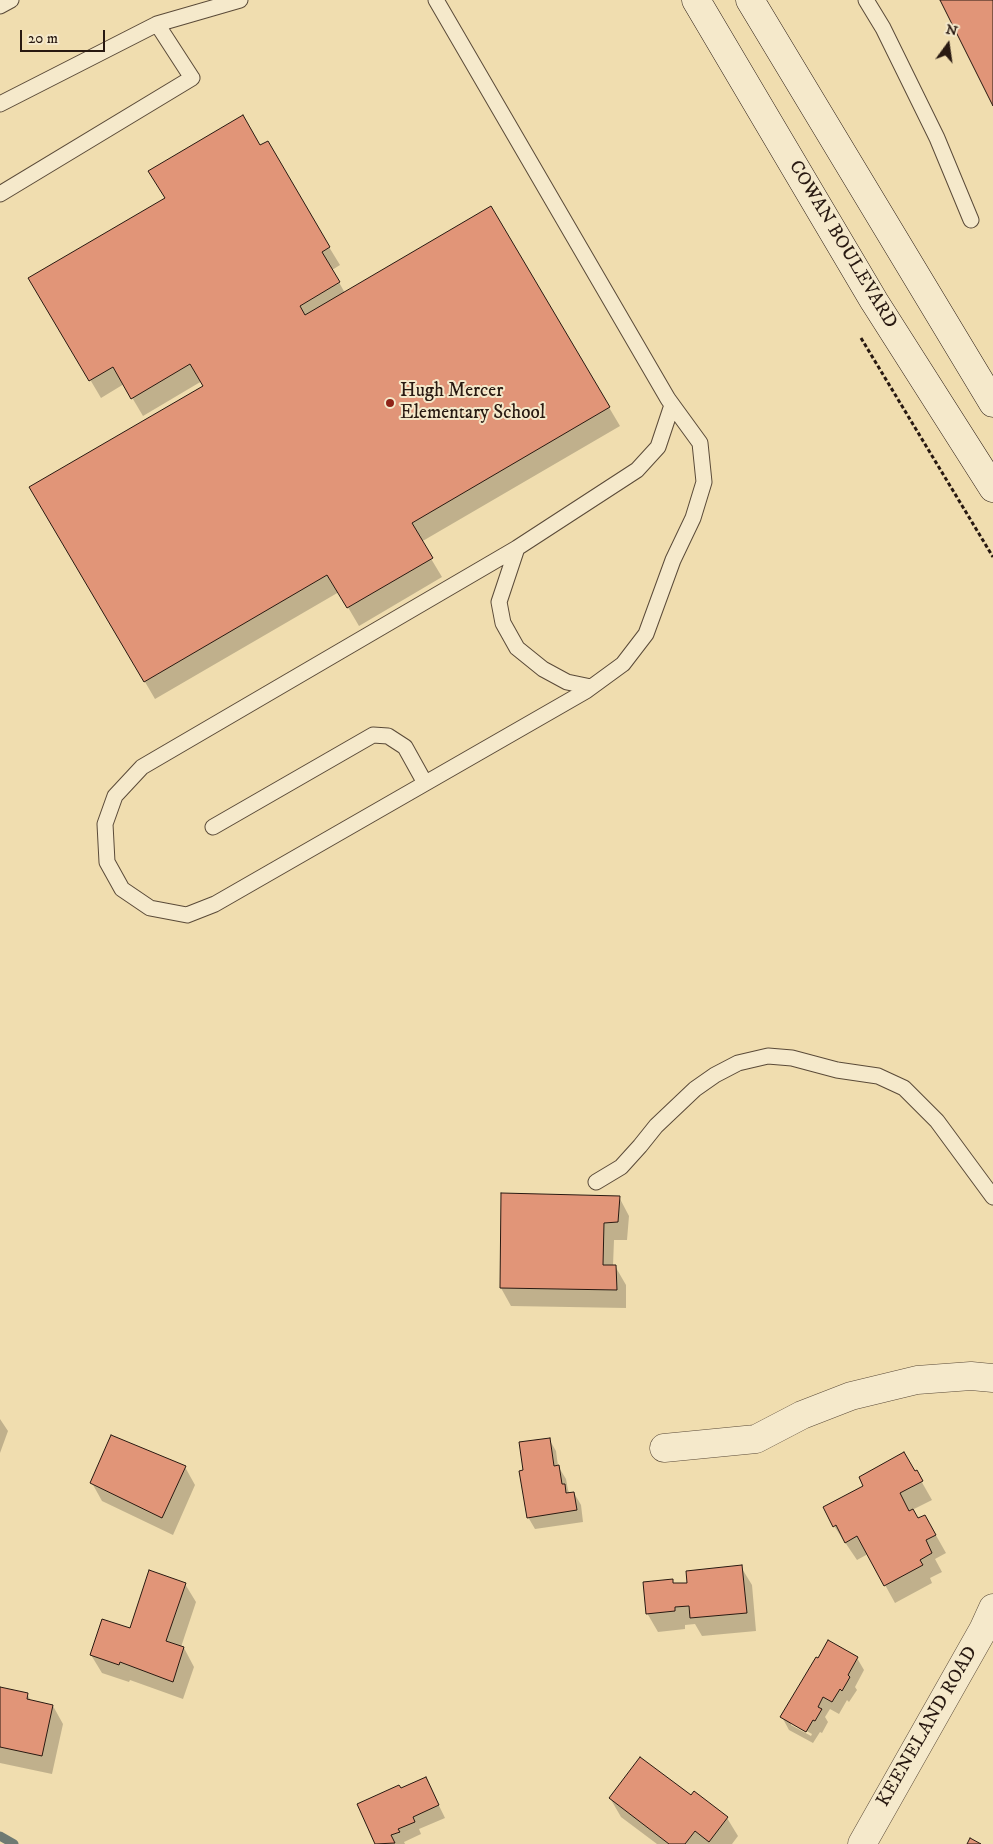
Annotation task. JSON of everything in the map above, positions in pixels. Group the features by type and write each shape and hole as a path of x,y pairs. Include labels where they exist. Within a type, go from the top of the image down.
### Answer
{"main road":[{"name":"COWAN BOULEVARD","path":"696,0 874,301 993,488"},
{"path":"750,0 993,403"},
{"path":"664,1448 756,1439 802,1415 842,1399 917,1380 971,1376 993,1378"},
{"name":"KEENELAND ROAD","path":"862,1844 983,1630 993,1608"}],"lane":[{"path":"0,6 11,0"},
{"path":"0,104 157,24 240,0"},
{"path":"436,0 672,405 700,442 704,482 693,518 672,560 646,634 623,664 591,687 215,904 188,915 150,908 122,889 107,862 105,824 116,796 142,767 517,548 637,470 658,447 672,405"},
{"path":"866,0 883,28 937,138 971,220"},
{"path":"0,194 192,78 157,24"},
{"path":"517,548 499,602 504,623 517,648 543,669 567,682 591,687"},
{"path":"213,827 373,734 388,736 405,748 425,783"},
{"path":"596,1182 621,1167 656,1126 696,1089 715,1075 738,1063 768,1056 792,1058 837,1070 878,1076 904,1088 937,1121 993,1197"}],"building":[{"path":"940,0 993,0 993,106"},
{"name":"Hugh Mercer Elementary School","path":"243,115 260,145 268,141 330,247 322,252 340,282 300,306 305,315 491,206 610,407 412,523 433,558 347,608 327,575 144,682 29,487 203,386 190,364 131,399 113,367 89,381 28,278 165,198 148,171"},
{"path":"501,1193 620,1196 618,1222 604,1223 603,1265 616,1265 617,1290 500,1288"},
{"path":"111,1435 186,1466 162,1518 90,1483"},
{"path":"550,1438 554,1466 559,1465 562,1484 565,1484 566,1493 574,1492 577,1510 527,1518 519,1471 523,1470 519,1442"},
{"path":"904,1452 923,1481 900,1493 909,1511 913,1509 918,1518 925,1515 936,1535 926,1540 932,1553 920,1560 923,1565 884,1586 857,1536 845,1543 836,1525 833,1527 823,1507 863,1486 859,1477"},
{"path":"742,1565 747,1613 690,1618 689,1606 675,1607 675,1611 646,1614 643,1582 673,1579 673,1583 687,1583 686,1571"},
{"path":"149,1570 186,1583 166,1641 184,1647 173,1682 120,1662 119,1665 90,1655 102,1619 130,1628"},
{"path":"828,1640 858,1657 842,1691 840,1689 832,1702 823,1697 818,1707 822,1709 806,1732 780,1717"},
{"path":"0,1687 28,1693 27,1699 53,1705 42,1756 0,1747"},
{"path":"640,1757 691,1795 694,1791 728,1817 709,1842 695,1831 685,1844 669,1844 609,1798"},
{"path":"426,1777 439,1805 413,1817 415,1822 398,1829 400,1832 391,1835 395,1843 375,1844 357,1804 399,1785 401,1788"},
{"path":"970,1838 981,1844 967,1844"}],"waterway":[{"path":"0,1836 14,1844"}],"place":[{"name":"Hugh Mercer Elementary School","path":"390,403"}]}
